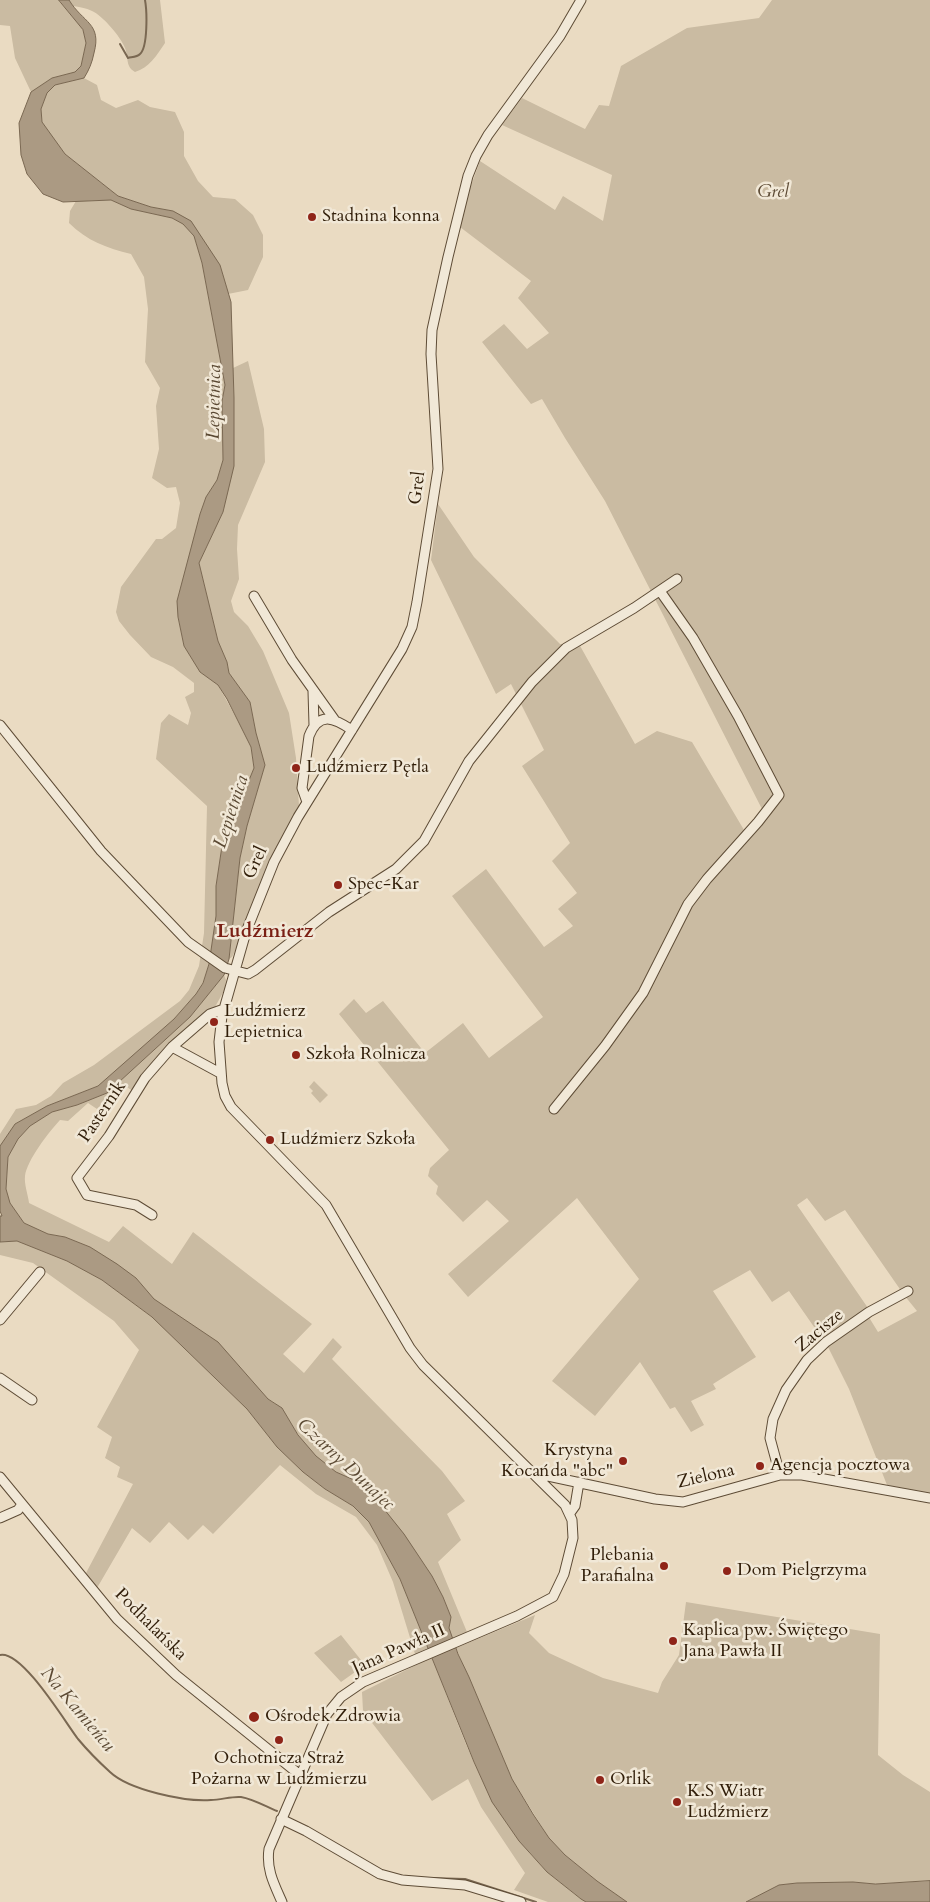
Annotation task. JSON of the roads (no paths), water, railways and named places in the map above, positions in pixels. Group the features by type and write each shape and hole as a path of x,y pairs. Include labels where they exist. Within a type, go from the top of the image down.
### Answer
{"street":[{"name":"Grel","path":"539,1478 432,1376 416,1356 326,1205 233,1110 225,1096 220,1073 219,1034 232,970 261,891 286,838 402,649 412,627 438,469 431,354 432,330 468,176 476,156 488,135 560,36 581,0"},
{"path":"0,725 101,851 188,942 232,970 248,974 329,912 396,869 424,841 469,761 532,682 566,648 677,579"},
{"path":"554,1109 605,1046 643,993 688,904 779,795 738,716 693,638 660,591"},
{"path":"254,596 313,691 334,719 352,730"},
{"path":"313,691 314,726"},
{"path":"307,802 302,788 309,736 314,726 320,720 334,719"},
{"name":"Pasternik","path":"152,1215 136,1205 87,1196 77,1178 109,1136 145,1078 172,1047 210,1014 224,1009"},
{"path":"172,1047 220,1073"},
{"path":"0,1320 40,1272"},
{"name":"Zacisze","path":"780,1475 770,1438 772,1419 786,1390 807,1360 826,1342 869,1312 908,1291"},
{"path":"0,1378 32,1400"},
{"name":"Zielona","path":"539,1478 548,1476 655,1499 683,1502 780,1475 816,1477 930,1498"},
{"name":"Podhalańska","path":"0,1477 117,1619 176,1674 300,1775"},
{"path":"539,1478 560,1498 570,1513 575,1506 579,1482"},
{"path":"0,1518 18,1510 22,1504"},
{"name":"Jana Pawła II","path":"282,1902 270,1874 268,1856 271,1841 324,1720 341,1697 363,1682 492,1627 553,1597 564,1574 573,1538 570,1513"},
{"path":"280,1819 306,1831 380,1874 402,1880 465,1885 521,1902"}],"waterway":[{"path":"120,44 128,58 137,56 143,50 146,28 145,0"},
{"name":"Na Kamieńcu","path":"0,1655 9,1656 31,1675 78,1739 110,1772 119,1778 158,1794 200,1800 241,1797 277,1811"},
{"name":"Na Kamieńcu","path":"428,1878 465,1879 536,1902"}],"place":[{"name":"Stadnina konna","path":"312,217"},
{"name":"Ludźmierz Pętla","path":"296,768"},
{"name":"Spec-Kar","path":"338,885"},
{"name":"Ludźmierz Lepietnica","path":"214,1022"},
{"name":"Szkoła Rolnicza","path":"296,1055"},
{"name":"Ludźmierz Szkoła","path":"270,1140"},
{"name":"Krystyna Kocańda \"abc\"","path":"623,1461"},
{"name":"Agencja pocztowa","path":"760,1466"},
{"name":"Plebania Parafialna","path":"664,1566"},
{"name":"Dom Pielgrzyma","path":"727,1571"},
{"name":"Kaplica pw. Świętego Jana Pawła II","path":"673,1641"},
{"name":"Ośrodek Zdrowia","path":"254,1717"},
{"name":"Ochotnicza Straż Pożarna w Ludźmierzu","path":"279,1740"},
{"name":"Orlik","path":"600,1780"},
{"name":"K.S Wiatr Ludźmierz","path":"677,1802"}],"district":[{"name":"Ludźmierz","path":"265,932"}],"water label":[{"name":"Lepietnica","path":"215,402"},
{"name":"Lepietnica","path":"232,812"},
{"name":"Czarny Dunajec","path":"345,1465"}]}
